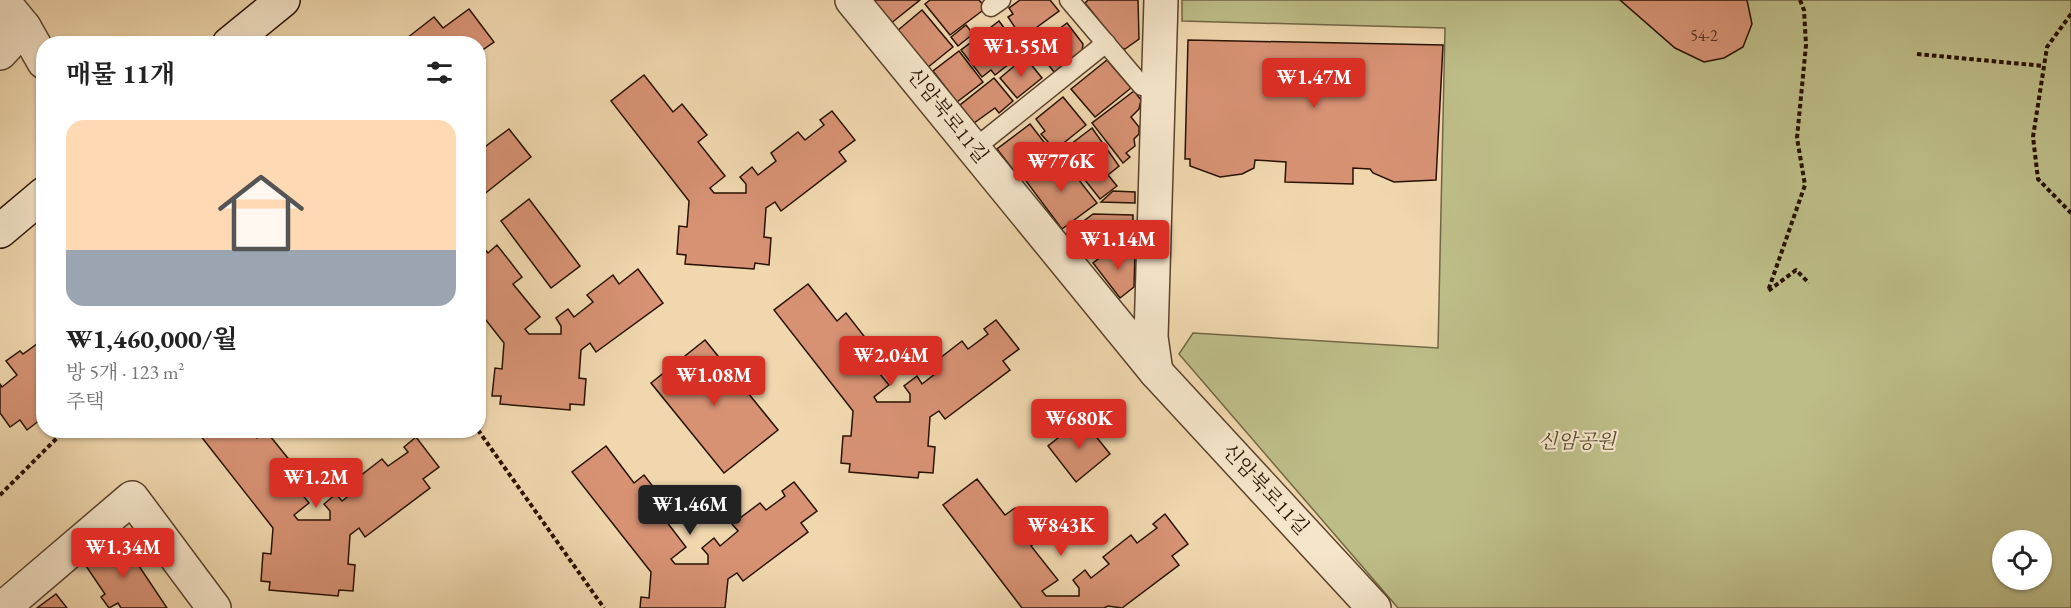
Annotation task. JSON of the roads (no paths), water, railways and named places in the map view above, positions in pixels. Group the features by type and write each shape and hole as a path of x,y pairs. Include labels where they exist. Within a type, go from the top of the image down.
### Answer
{"street":[{"path":"2,0 12,20 36,52"},
{"path":"239,36 283,0"},
{"name":"신암북로11길","path":"852,0 1156,372 1374,608"},
{"path":"1156,372 1151,337 1161,0"},
{"path":"0,52 12,20"},
{"path":"0,231 36,201"},
{"path":"3,608 132,498 214,608"}],"lane":[{"path":"1069,0 1142,86 1158,88"},
{"path":"975,148 1106,43"}],"park label":[{"name":"신암공원","path":"1577,441"}]}
